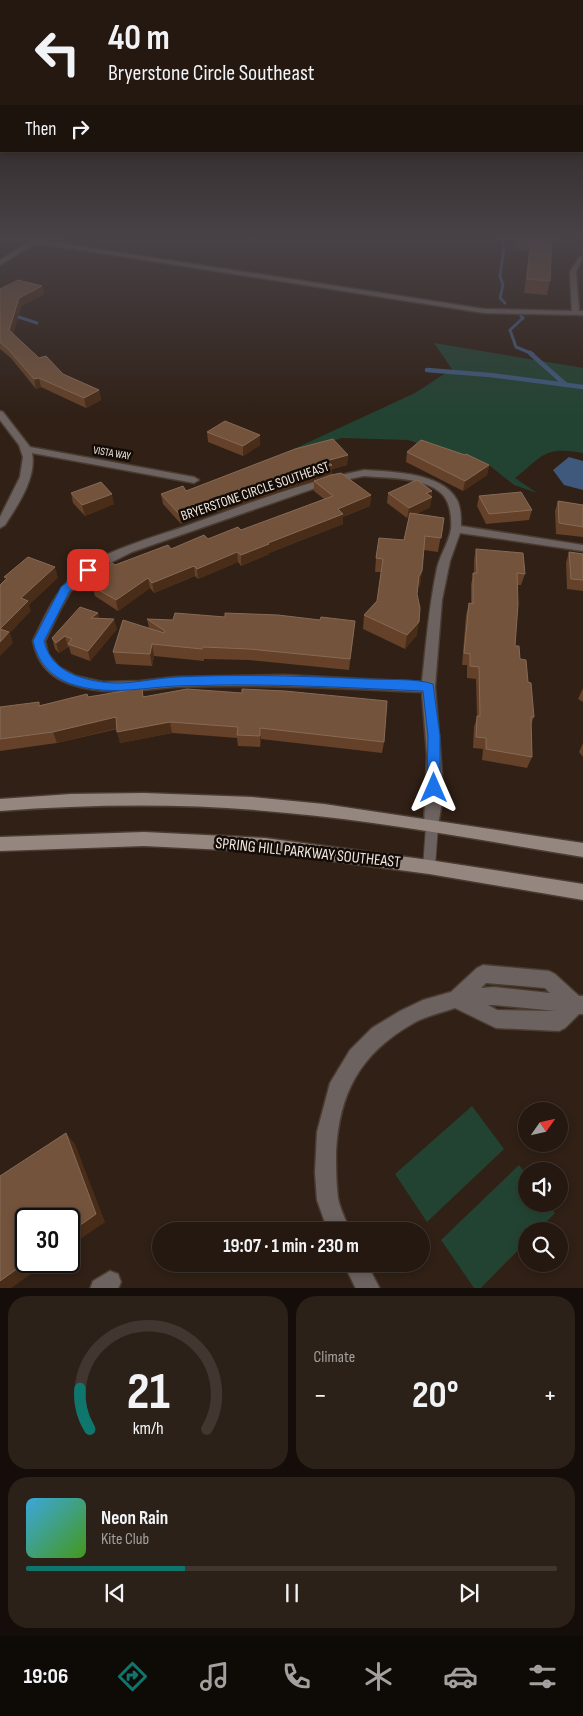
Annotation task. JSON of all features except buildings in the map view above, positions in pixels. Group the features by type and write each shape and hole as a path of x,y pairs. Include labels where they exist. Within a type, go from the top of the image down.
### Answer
{"street":[{"path":"388,296 484,311 580,313 577,296"},
{"path":"0,414 27,449 28,462 14,504 0,525"},
{"name":"VISTA WAY","path":"27,449 194,480"},
{"name":"BRYERSTONE CIRCLE SOUTHEAST","path":"364,473 404,476 425,481 444,490 452,500 455,510 456,528 444,561 436,600 428,687 284,680 176,682 140,686 103,687 73,680 54,670 42,655 38,641 65,590 88,570 128,550 328,480 364,473"},
{"path":"456,528 583,548"},
{"path":"428,687 434,736 434,806 432,826"},
{"path":"0,805 97,800 287,806 432,826 583,850"},
{"name":"SPRING HILL PARKWAY SOUTHEAST","path":"0,844 144,839 256,844 428,867 583,892"},
{"path":"336,1222 328,1200 325,1173 328,1132 337,1090 357,1057 379,1035 406,1017 423,1009 456,999 483,974 549,980 579,1004 559,1022 496,1019 456,999"},
{"path":"360,1272 369,1288"}],"lane":[{"path":"428,867 432,826"}],"green space":[{"path":"434,343 583,368 583,453 560,451 545,454 515,478 537,493 514,485 490,466 408,440 342,438 270,460 415,393 452,369"},
{"path":"472,1106 504,1149 427,1222 395,1174"},
{"path":"518,1166 518,1212 555,1213 546,1222 518,1222 518,1250 481,1288 474,1288 441,1240"}],"water":[{"path":"569,457 583,461 583,490 564,485 553,470"}],"waterway":[{"path":"500,296 505,303"},
{"path":"0,311 37,323"},
{"path":"521,316 523,318 510,330 516,347 533,354"},
{"path":"530,353 566,385"},
{"path":"427,370 490,375 566,385"},
{"path":"566,385 583,387"}],"route":[{"path":"88,570 65,590 38,641 42,655 54,670 73,680 103,687 140,686 176,682 284,680 428,687 434,736 434,788"}]}
